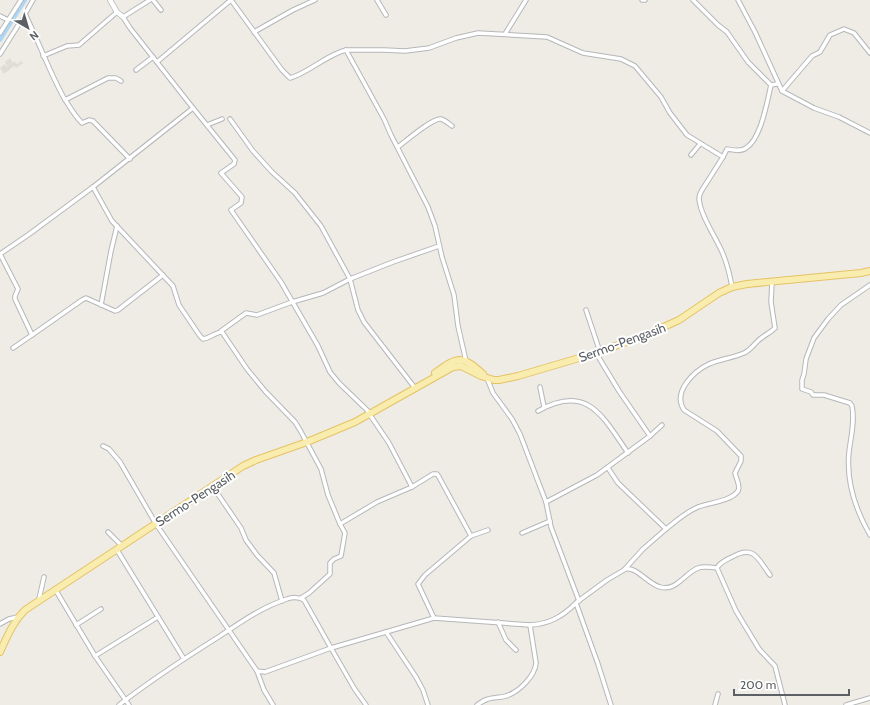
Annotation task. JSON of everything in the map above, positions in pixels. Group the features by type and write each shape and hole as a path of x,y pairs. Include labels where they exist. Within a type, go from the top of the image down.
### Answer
{"main road":[{"name":"Sermo-Pengasih","path":"0,652 18,617 25,610 243,466 341,429 370,415 457,365 466,367 480,376 499,380 512,378 598,353 667,326 719,293 732,287 747,284 870,271"},
{"name":"Sermo-Pengasih","path":"417,387 448,364 458,360 466,361"},
{"path":"466,361 486,377"}],"street":[{"path":"0,33 21,0"},
{"path":"32,0 25,12 26,16 43,56 70,109 82,123 89,120 92,121 130,158"},
{"path":"110,0 117,12 123,17 130,28 208,125 235,162 222,173 242,197 242,202 231,210 253,244 271,267 318,346 330,372 347,391 365,407 389,443 412,487"},
{"path":"123,17 150,0"},
{"path":"153,0 161,10"},
{"path":"157,62 231,0 282,70 290,78 304,72 339,52 346,50 405,51 429,48 478,32 547,37 583,53 621,59 639,69 661,97 678,125 687,135 723,157"},
{"path":"254,32 293,10 315,0"},
{"path":"377,0 386,15"},
{"path":"505,34 526,0"},
{"path":"693,0 727,32 748,62 771,85"},
{"path":"738,0 755,32 777,84 782,91 814,108 839,117 870,133"},
{"path":"43,56 67,46 79,45 117,12"},
{"path":"0,16 8,20"},
{"path":"0,54 19,24 26,16"},
{"path":"782,91 812,56 820,52 830,35 844,29 854,33 870,53"},
{"path":"346,50 379,109 428,207 454,295 458,326 466,361"},
{"path":"136,70 153,57"},
{"path":"65,100 108,78 116,78 121,81"},
{"path":"771,85 777,84"},
{"path":"732,287 729,270 723,253 703,212 699,195 727,149 739,150 746,148 755,138 765,110 771,85"},
{"path":"32,335 15,299 18,289 16,283 0,254 93,187 193,108"},
{"path":"208,125 222,119"},
{"path":"230,119 253,151 272,172 295,193 321,226 350,279 358,310 364,322 417,387"},
{"path":"398,147 420,129 437,119 443,119 452,126"},
{"path":"691,155 700,144"},
{"path":"93,187 112,221 173,286 181,308 203,339 221,331 246,313 257,315 277,309 292,302 323,293 350,279 393,262 439,246"},
{"path":"101,304 111,251 118,226"},
{"path":"13,348 86,298 115,311 163,275"},
{"path":"259,676 263,673 331,648 434,618 530,625 555,620 569,611 577,602 607,580 624,570 642,549 691,510 727,499 736,494 739,490 735,474 741,461 741,456 717,431 684,410 682,407 681,394 683,387 687,382 707,364 746,352 761,338 775,328 771,302 772,282"},
{"path":"870,285 841,305 814,338 809,350 802,380 802,389 812,392 813,395 824,395 850,403 852,406 853,426 848,465 850,485 858,511 870,534"},
{"path":"586,310 598,353 619,392 650,436"},
{"path":"119,705 184,659 255,613 288,598 301,598 330,574 330,563 334,559 341,556 345,533 328,495 321,469 295,422 265,391 234,351 221,331"},
{"path":"486,377 497,399 516,426 546,502 560,553 611,705"},
{"path":"540,386 544,408"},
{"path":"538,411 570,401 576,401 592,406 602,416 628,453"},
{"path":"546,502 598,475 650,436 662,425"},
{"path":"103,446 109,449 120,462 156,524 257,671 264,690 273,705"},
{"path":"608,468 618,483 666,529"},
{"path":"340,524 377,502 412,487 433,474 437,474 444,484 471,536"},
{"path":"213,487 241,528 246,540 257,555 274,573 282,601"},
{"path":"522,533 550,521"},
{"path":"434,618 418,584 425,576 471,536 488,530"},
{"path":"108,532 120,548 158,617 184,659"},
{"path":"716,568 718,565 739,552 747,551 755,555 770,575"},
{"path":"624,570 633,570 644,579 660,587 670,588 697,569 704,567 716,568"},
{"path":"716,568 736,611 759,649 775,666 785,705"},
{"path":"39,600 44,577"},
{"path":"55,589 95,656 129,705"},
{"path":"301,598 304,600 354,688 366,705"},
{"path":"76,625 101,609"},
{"path":"0,624 9,619 18,617"},
{"path":"95,656 158,617"},
{"path":"498,622 506,640 516,650"},
{"path":"477,705 489,698 501,698 512,694 532,676 536,668 536,663 530,625"},
{"path":"386,632 416,677 423,690 428,705"},
{"path":"257,671 263,673"},
{"path":"715,705 718,694"},
{"path":"846,705 870,698"}],"shaded area":[{"path":"10,58 13,63 14,61 17,64 21,61 23,63 16,68 14,66 4,74 0,68 5,64 8,67 5,62"}],"waterway":[{"path":"0,40 25,0"}]}
